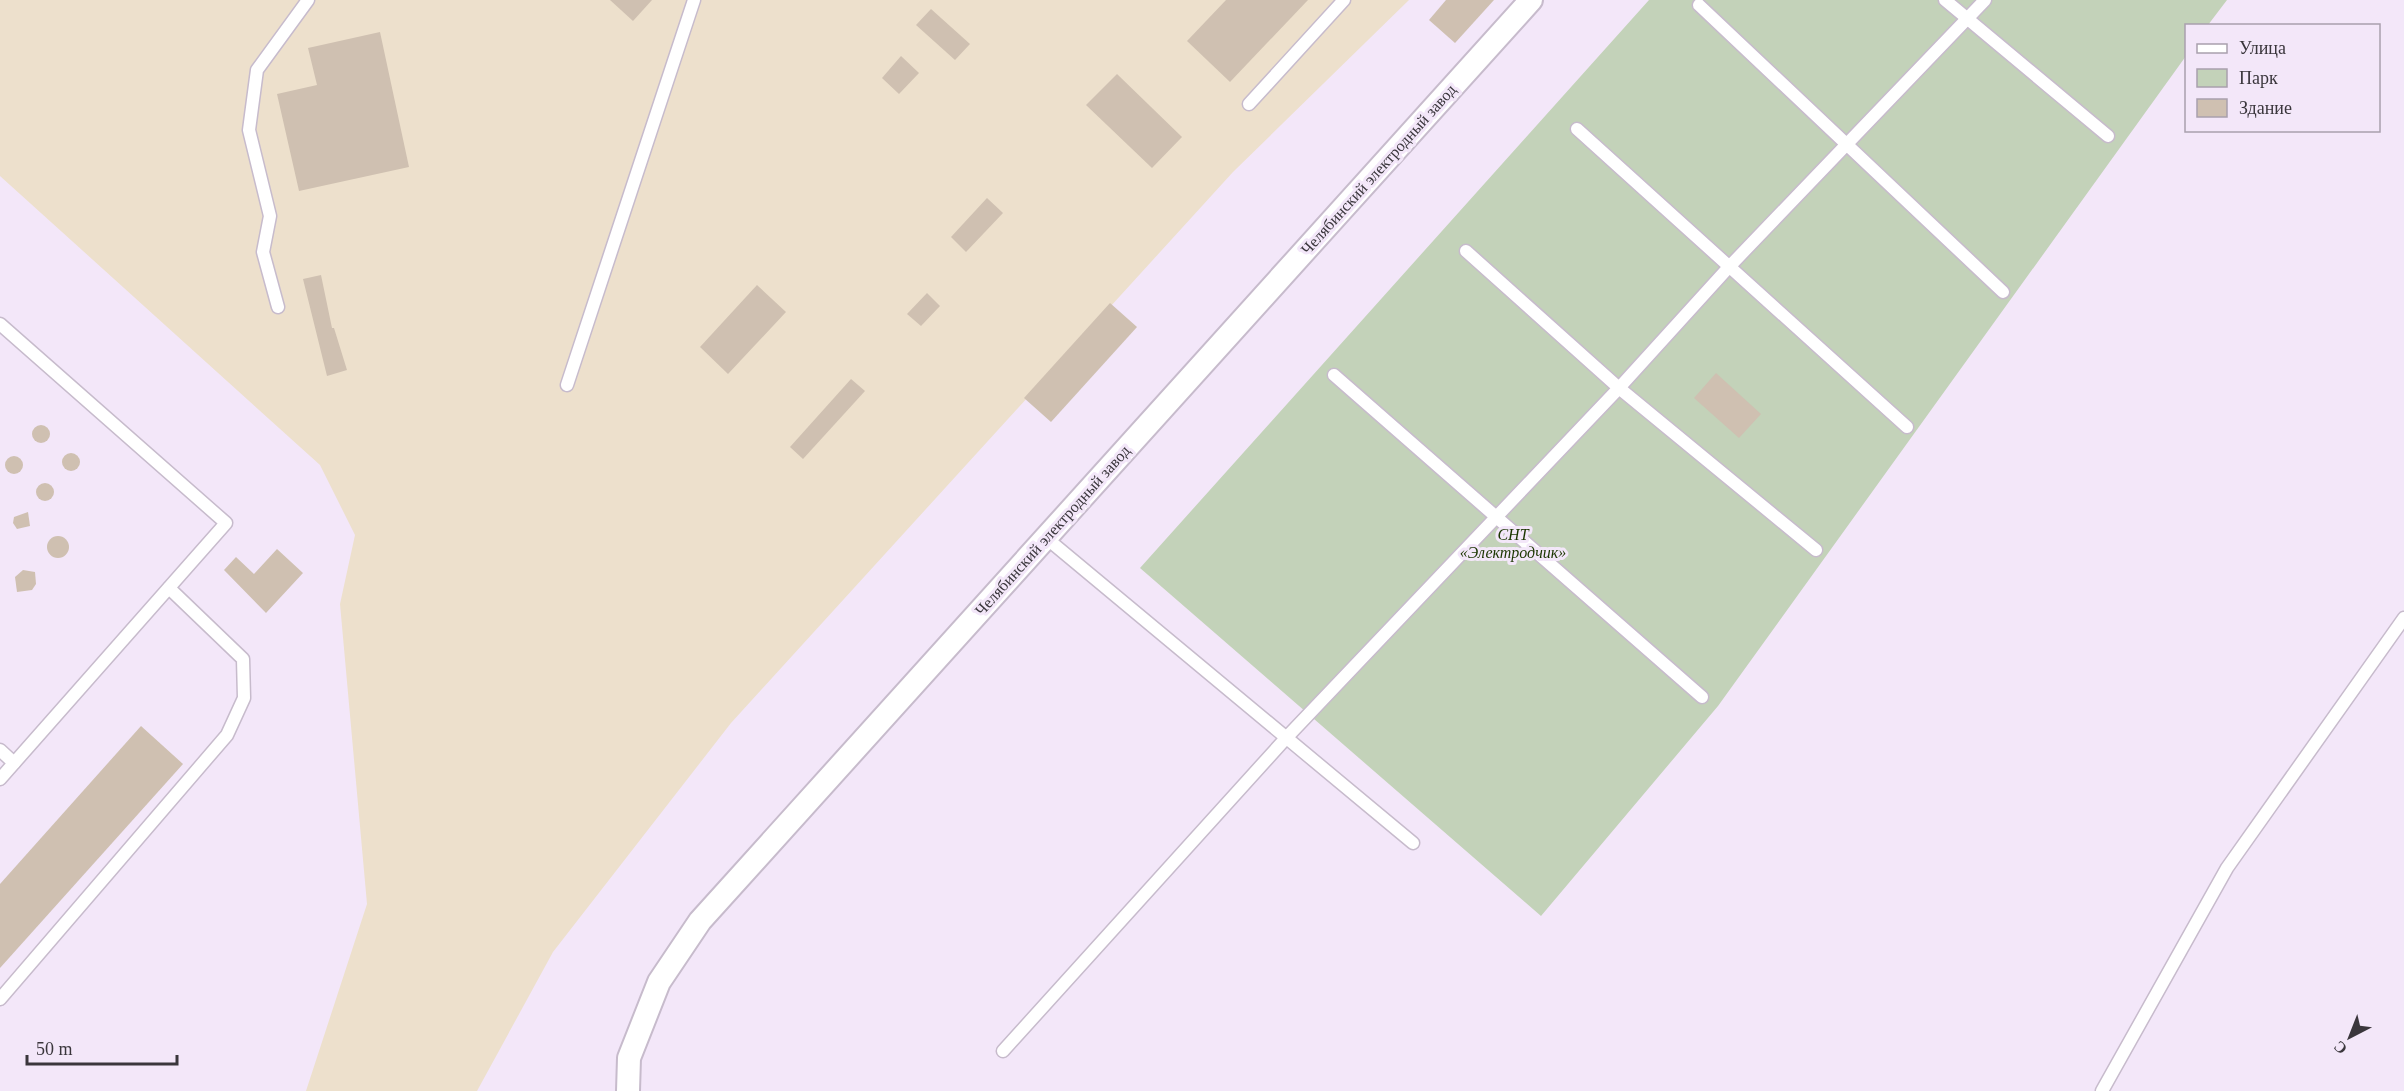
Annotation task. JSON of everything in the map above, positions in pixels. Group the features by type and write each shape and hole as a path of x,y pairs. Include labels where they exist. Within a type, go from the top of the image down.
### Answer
{"street":[{"name":"Челябинский электродный завод","path":"628,1091 629,1058 659,982 700,921 1531,0"}],"lane":[{"path":"278,307 263,252 270,216 249,130 257,70 308,0"},
{"path":"567,385 694,0"},
{"path":"1249,104 1344,0"},
{"path":"1945,0 2108,136"},
{"path":"1003,1051 1287,737 1619,388 1728,268 1985,0"},
{"path":"1699,5 2003,291"},
{"path":"1576,129 1907,427"},
{"path":"1466,251 1619,388 1816,550"},
{"path":"0,324 226,523 0,779"},
{"path":"1334,375 1702,697"},
{"path":"1046,537 1413,843"},
{"path":"0,999 227,735 244,698 243,659 169,588"},
{"path":"2102,1091 2227,868 2404,618"},
{"path":"0,750 14,763"}],"shaded area":[{"path":"0,0 1409,0 1233,172 731,723 553,952 477,1091 306,1091 367,904 340,604 355,535 320,465 0,176"}],"green space":[{"name":"СНТ «Электродчик»","path":"1649,0 2227,0 2209,24 2185,24 2185,57 1718,706 1541,916 1140,568"}],"building":[{"path":"610,0 652,0 633,21"},
{"path":"1226,0 1308,0 1230,82 1187,41"},
{"path":"1446,0 1494,0 1455,43 1429,20"},
{"path":"931,9 970,44 955,60 916,25"},
{"path":"380,32 409,167 299,191 277,94 317,85 308,48"},
{"path":"901,56 919,73 899,94 882,78"},
{"path":"1117,74 1182,137 1152,168 1086,105"},
{"path":"987,198 1003,213 966,252 951,237"},
{"path":"321,275 332,328 334,328 347,370 327,376 303,279"},
{"path":"757,285 786,312 728,374 700,347"},
{"path":"927,293 940,306 921,326 907,314"},
{"path":"1110,303 1137,327 1051,422 1024,398"},
{"path":"1716,373 1761,414 1739,438 1694,398"},
{"path":"851,379 865,391 803,459 790,447"},
{"path":"41,425 47,428 50,434 47,440 41,443 35,440 32,434 35,428"},
{"path":"71,453 77,456 80,462 77,468 71,471 65,468 62,462 65,456"},
{"path":"14,456 20,459 23,465 20,471 14,474 8,471 5,465 8,459"},
{"path":"45,483 51,486 54,492 51,498 45,501 39,498 36,492 39,486"},
{"path":"28,512 30,526 17,529 13,523 14,517"},
{"path":"58,536 66,539 69,547 66,555 58,558 50,555 47,547 50,539"},
{"path":"277,549 303,573 266,613 224,570 236,557 254,574"},
{"path":"23,570 35,572 36,584 32,590 17,592 15,577"},
{"path":"141,726 183,764 0,968 0,884"}]}
